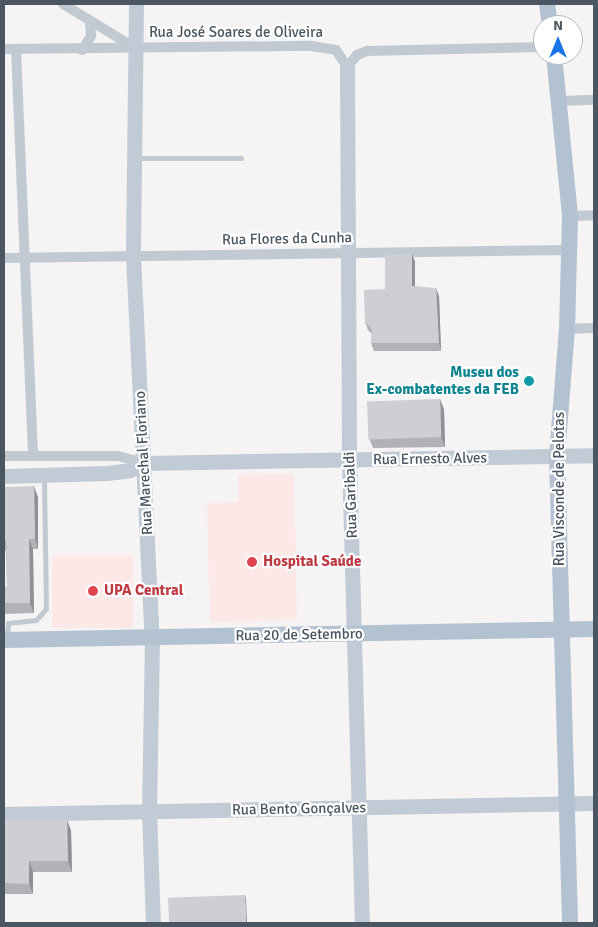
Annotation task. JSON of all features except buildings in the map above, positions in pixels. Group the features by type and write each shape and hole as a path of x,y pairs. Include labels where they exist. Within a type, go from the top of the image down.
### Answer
{"main road":[{"name":"Rua Visconde de Pelotas","path":"555,65 570,216 567,329 557,456 560,630 568,804 570,923"},
{"name":"Rua 20 de Setembro","path":"6,631 152,639 594,629"}],"street":[{"path":"64,4 90,22 136,48"},
{"name":"Rua Marechal Floriano","path":"136,4 134,256 152,639 149,811 153,923"},
{"path":"82,50 91,36 90,22"},
{"name":"Rua José Soares de Oliveira","path":"4,49 326,47 336,50 347,67"},
{"path":"347,67 357,55 368,51 533,47"},
{"path":"16,49 22,257 33,455"},
{"name":"Rua Garibaldi","path":"347,67 349,460 362,923"},
{"path":"560,101 594,100"},
{"path":"570,216 594,215"},
{"name":"Rua Flores da Cunha","path":"4,258 570,250"},
{"path":"567,329 594,328"},
{"name":"Rua Ernesto Alves","path":"4,456 118,456 145,463 594,456"},
{"name":"Rua Ernesto Alves","path":"4,476 107,473 130,470 145,463"},
{"name":"Rua Bento Gonçalves","path":"4,814 594,803"}],"lane":[{"path":"135,158 241,158"},
{"path":"6,631 36,620 46,609 44,476"}],"shaded area":[{"name":"Hospital Saúde","path":"294,474 297,620 210,622 207,503 238,502 238,475"},
{"name":"UPA Central","path":"52,555 133,555 133,628 52,628"}],"place":[{"name":"Museu dos Ex-combatentes da FEB","path":"529,381"},
{"name":"Hospital Saúde","path":"252,562"},
{"name":"UPA Central","path":"93,591"}]}
